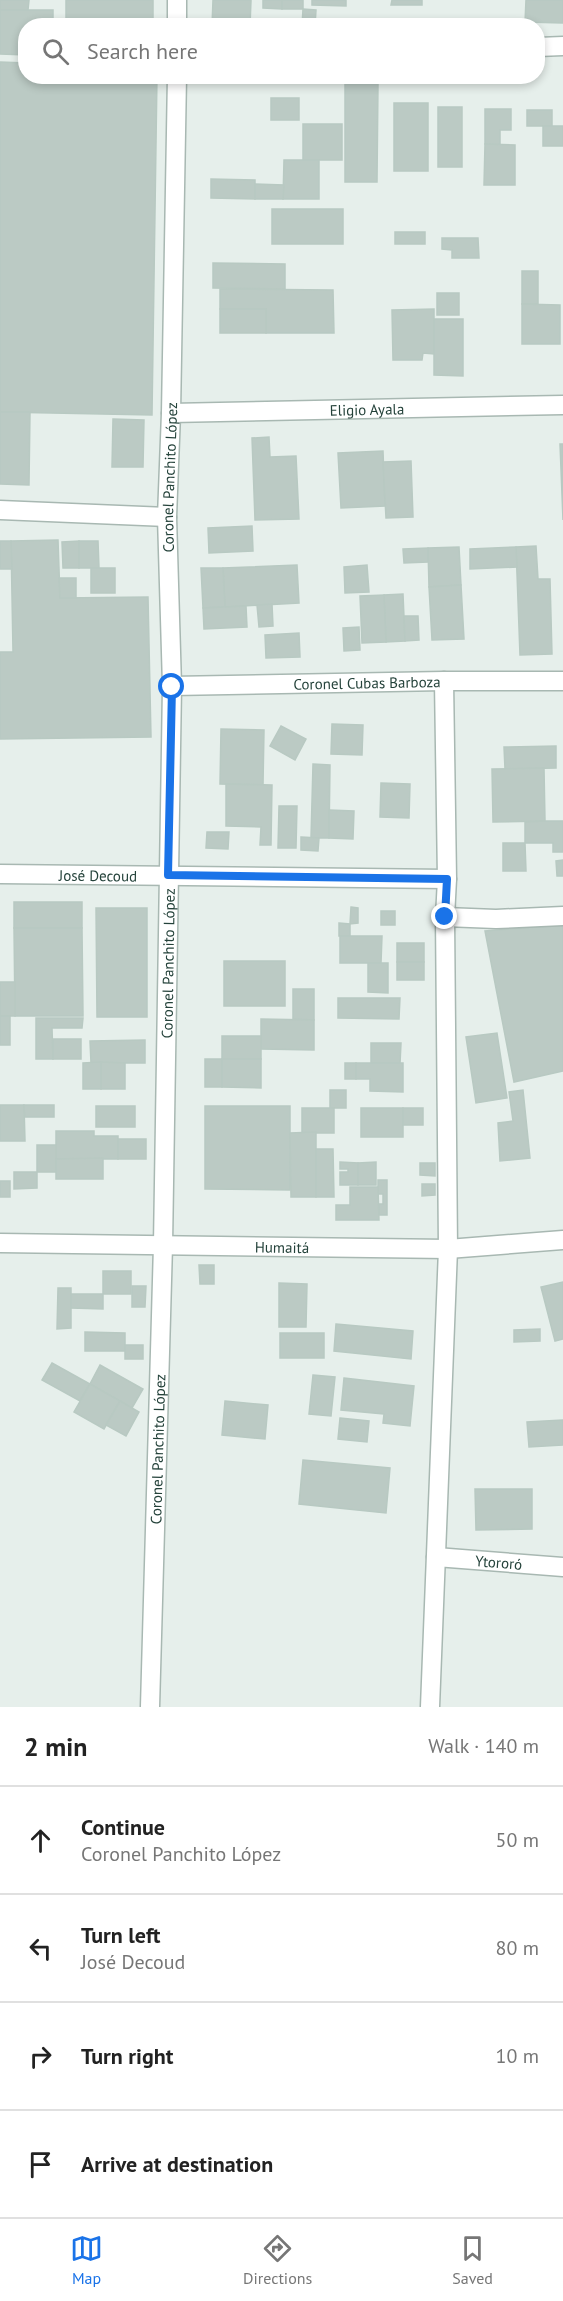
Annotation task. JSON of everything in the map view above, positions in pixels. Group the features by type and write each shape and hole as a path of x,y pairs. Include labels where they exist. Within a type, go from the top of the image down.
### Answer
{"street":[{"path":"177,0 177,18"},
{"path":"545,47 563,46"},
{"name":"Coronel Panchito López","path":"150,1707 163,1245 172,687 167,517 177,84"},
{"name":"Eligio Ayala","path":"171,413 563,405"},
{"path":"0,510 167,517"},
{"path":"430,1707 448,1249 444,681"},
{"name":"Coronel Cubas Barboza","path":"172,687 444,681 563,681"},
{"name":"José Decoud","path":"0,874 447,879"},
{"path":"445,917 496,919 563,916"},
{"name":"Humaitá","path":"0,1243 448,1249 563,1240"},
{"name":"Ytororó","path":"436,1557 563,1568"}],"building":[{"path":"0,0 29,0 28,10 0,10"},
{"path":"66,0 153,0 153,18 66,18"},
{"path":"213,0 251,0 250,18 212,18"},
{"path":"263,0 282,0 282,9 263,8"},
{"path":"282,0 303,0 303,9 282,9"},
{"path":"312,0 346,0 346,6 312,5"},
{"path":"392,0 422,0 422,5 391,5"},
{"path":"526,0 563,0 563,23 545,23 545,18 525,18"},
{"path":"303,9 316,10 316,18 302,18"},
{"path":"0,10 53,10 53,18 18,18 18,55 0,54"},
{"path":"0,62 18,63 18,84 157,84 152,415 0,412"},
{"path":"345,84 378,84 377,182 345,182"},
{"path":"271,98 299,98 299,120 271,120"},
{"path":"394,103 428,103 428,171 394,171"},
{"path":"438,107 462,107 462,167 438,167"},
{"path":"485,109 511,109 511,130 500,130 500,145 485,144"},
{"path":"527,110 552,110 552,126 527,126"},
{"path":"303,124 342,124 342,160 303,160"},
{"path":"543,126 563,126 563,146 543,146"},
{"path":"485,144 515,145 515,185 484,185"},
{"path":"284,160 319,160 319,199 283,199"},
{"path":"211,179 255,180 255,199 211,198"},
{"path":"255,184 284,185 283,199 255,199"},
{"path":"272,209 343,209 343,244 272,244"},
{"path":"395,232 425,232 425,244 395,244"},
{"path":"442,238 478,238 479,258 452,258 452,250 442,249"},
{"path":"213,263 285,264 285,289 213,288"},
{"path":"522,271 538,271 538,304 522,304"},
{"path":"220,289 333,290 334,333 266,333 266,309 220,309"},
{"path":"437,293 459,293 459,315 437,315"},
{"path":"522,304 560,305 560,344 522,344"},
{"path":"220,309 266,309 266,333 220,333"},
{"path":"434,309 434,354 423,353 422,360 393,360 392,310"},
{"path":"434,319 463,319 463,376 434,375"},
{"path":"0,412 30,412 29,485 0,484"},
{"path":"113,419 144,420 143,467 112,467"},
{"path":"269,437 270,457 296,456 299,519 255,520 252,438"},
{"path":"560,444 563,444 563,520"},
{"path":"383,451 385,506 341,508 338,453"},
{"path":"411,461 413,517 386,518 383,462"},
{"path":"252,526 253,551 209,553 208,528"},
{"path":"58,540 60,598 148,597 151,737 0,739 0,652 13,652 11,541"},
{"path":"0,541 11,541 12,569 0,569"},
{"path":"79,541 79,568 63,568 62,542"},
{"path":"79,541 98,541 99,568 79,568"},
{"path":"536,546 538,579 550,579 552,654 520,655 516,547"},
{"path":"459,547 461,585 429,587 428,548"},
{"path":"516,547 517,567 470,569 470,549"},
{"path":"428,548 428,562 404,563 403,549"},
{"path":"297,565 299,603 225,607 223,568"},
{"path":"367,565 369,592 345,593 344,567"},
{"path":"91,568 115,568 115,593 91,593"},
{"path":"201,568 223,568 225,607 203,608"},
{"path":"59,578 76,578 76,598 60,598"},
{"path":"461,585 464,639 432,640 429,587"},
{"path":"403,594 405,641 386,642 384,595"},
{"path":"384,595 386,642 362,643 360,596"},
{"path":"272,604 273,626 259,627 257,605"},
{"path":"246,606 247,627 204,629 203,608"},
{"path":"404,616 418,616 419,640 405,641"},
{"path":"359,627 360,650 344,651 343,628"},
{"path":"299,633 300,657 266,658 265,635"},
{"path":"332,724 363,725 362,755 331,754"},
{"path":"281,726 306,739 295,760 270,746"},
{"path":"221,729 264,730 263,785 220,784"},
{"path":"556,746 556,768 505,769 504,747"},
{"path":"313,764 330,765 329,838 311,838"},
{"path":"544,768 545,821 493,822 492,769"},
{"path":"381,783 410,784 409,818 380,817"},
{"path":"226,784 272,785 271,845 260,845 261,827 226,826"},
{"path":"279,806 297,806 296,848 278,848"},
{"path":"329,810 354,811 353,839 329,838"},
{"path":"563,821 563,852 553,852 553,843 525,843 525,822"},
{"path":"207,832 229,832 228,849 206,848"},
{"path":"301,837 319,838 318,851 301,850"},
{"path":"503,843 525,843 526,871 503,871"},
{"path":"563,860 563,876 557,876 556,861"},
{"path":"14,902 82,902 82,928 14,928"},
{"path":"351,907 358,908 358,923 350,924"},
{"path":"96,908 147,908 147,1017 97,1017"},
{"path":"381,911 395,911 395,925 381,925"},
{"path":"339,923 350,924 350,936 339,936"},
{"path":"563,925 563,1071 514,1082 485,931"},
{"path":"14,928 82,928 83,1016 15,1016"},
{"path":"340,936 382,936 381,963 340,963"},
{"path":"397,943 424,943 424,962 397,962"},
{"path":"224,961 285,961 285,1006 224,1006"},
{"path":"397,962 424,962 424,980 397,980"},
{"path":"368,963 388,963 388,993 368,992"},
{"path":"0,982 15,982 15,1016 0,1016"},
{"path":"293,989 314,989 314,1020 293,1019"},
{"path":"338,998 400,998 399,1019 338,1018"},
{"path":"0,1016 10,1016 10,1045 0,1045"},
{"path":"36,1018 83,1018 82,1028 52,1028 53,1059 36,1059"},
{"path":"261,1019 314,1020 314,1050 261,1049"},
{"path":"497,1033 507,1098 476,1103 466,1037"},
{"path":"222,1036 261,1036 261,1059 222,1059"},
{"path":"53,1039 81,1039 81,1059 53,1059"},
{"path":"145,1040 145,1063 91,1063 90,1041"},
{"path":"371,1043 401,1043 400,1064 371,1063"},
{"path":"205,1059 222,1059 222,1087 205,1087"},
{"path":"222,1059 261,1059 261,1088 222,1087"},
{"path":"101,1062 125,1063 125,1089 101,1089"},
{"path":"101,1062 101,1089 83,1089 83,1063"},
{"path":"345,1063 356,1063 356,1079 345,1079"},
{"path":"356,1063 403,1063 403,1092 370,1091 370,1079 356,1079"},
{"path":"330,1090 346,1090 346,1108 330,1108"},
{"path":"523,1090 530,1158 500,1161 498,1123 513,1121 509,1092"},
{"path":"0,1105 24,1105 25,1141 0,1141"},
{"path":"24,1105 54,1105 54,1117 25,1117"},
{"path":"96,1106 135,1106 135,1127 96,1127"},
{"path":"205,1106 290,1106 290,1190 205,1189"},
{"path":"302,1108 334,1108 334,1133 302,1133"},
{"path":"361,1108 403,1108 403,1137 361,1137"},
{"path":"403,1108 423,1108 423,1125 403,1125"},
{"path":"56,1131 94,1131 94,1136 118,1136 118,1159 56,1159"},
{"path":"316,1132 316,1197 291,1197 290,1133"},
{"path":"118,1139 146,1139 146,1159 118,1159"},
{"path":"37,1145 56,1145 56,1172 37,1172"},
{"path":"316,1149 333,1149 334,1197 316,1197"},
{"path":"103,1158 103,1179 56,1179 56,1159"},
{"path":"340,1162 358,1163 358,1185 340,1185 340,1172 348,1172 348,1169 340,1169"},
{"path":"376,1162 376,1185 358,1185 358,1163"},
{"path":"420,1163 435,1163 435,1176 420,1175"},
{"path":"14,1172 37,1172 37,1188 14,1189"},
{"path":"378,1180 387,1180 387,1215 379,1215 379,1204 383,1204 383,1194 378,1194"},
{"path":"0,1181 10,1181 10,1197 0,1197"},
{"path":"422,1184 435,1184 435,1195 422,1196"},
{"path":"350,1187 378,1187 379,1220 336,1220 336,1205 350,1205"},
{"path":"199,1265 214,1265 214,1284 200,1284"},
{"path":"103,1271 131,1271 131,1294 103,1294"},
{"path":"563,1282 563,1339 555,1341 541,1287"},
{"path":"279,1283 307,1284 306,1327 279,1327"},
{"path":"132,1286 146,1286 145,1307 132,1307"},
{"path":"58,1288 71,1288 71,1328 57,1329"},
{"path":"71,1294 103,1294 103,1309 71,1308"},
{"path":"336,1324 413,1331 411,1359 334,1351"},
{"path":"540,1329 540,1341 514,1342 514,1330"},
{"path":"85,1332 125,1333 125,1351 85,1351"},
{"path":"280,1333 324,1333 324,1358 280,1358"},
{"path":"125,1345 143,1345 143,1359 125,1359"},
{"path":"52,1363 90,1384 80,1401 42,1380"},
{"path":"100,1365 143,1389 132,1408 90,1384"},
{"path":"313,1375 335,1377 331,1416 309,1414"},
{"path":"344,1378 414,1386 410,1426 383,1423 384,1414 341,1410"},
{"path":"90,1384 120,1401 104,1429 74,1412"},
{"path":"120,1401 139,1412 126,1436 106,1425"},
{"path":"225,1401 268,1405 265,1439 222,1435"},
{"path":"340,1418 369,1421 367,1442 338,1439"},
{"path":"563,1420 563,1445 529,1447 527,1422"},
{"path":"303,1460 390,1468 386,1513 299,1504"},
{"path":"475,1489 532,1489 532,1529 476,1530"}],"route":[{"path":"172,687 168,875 447,879 445,917"}]}
